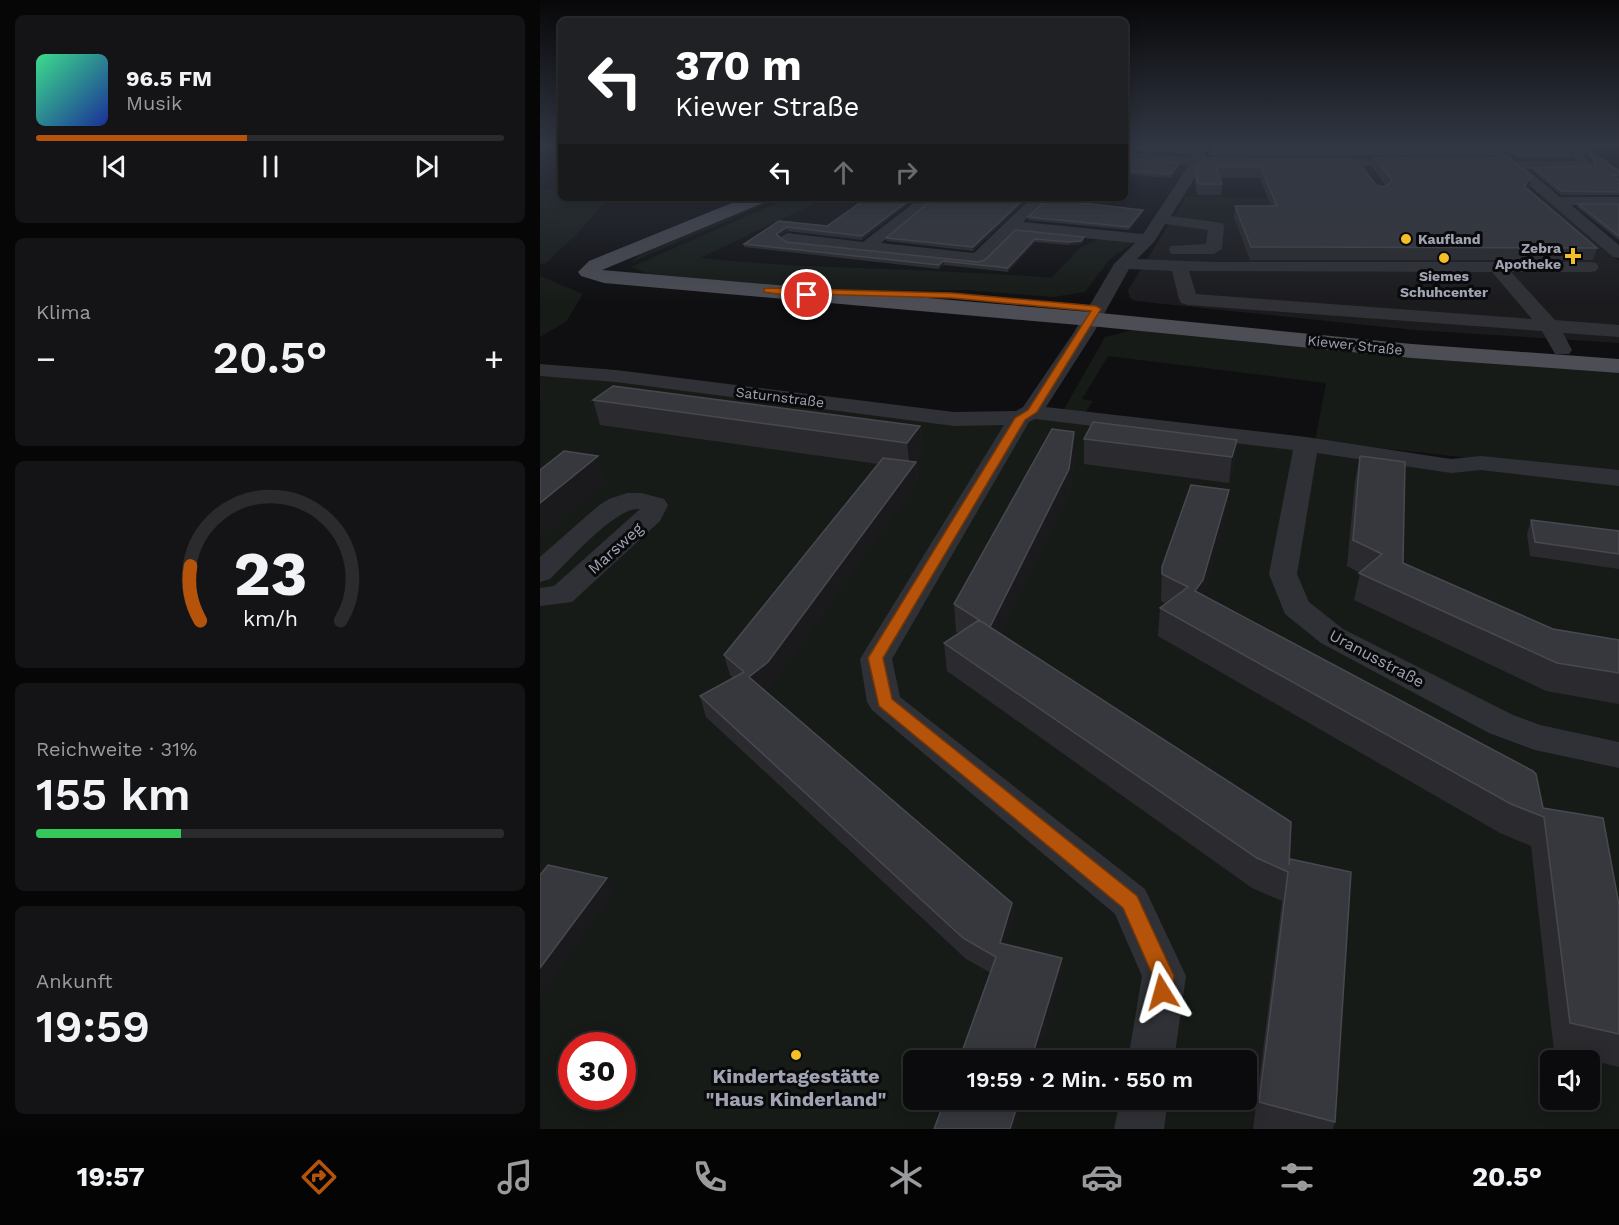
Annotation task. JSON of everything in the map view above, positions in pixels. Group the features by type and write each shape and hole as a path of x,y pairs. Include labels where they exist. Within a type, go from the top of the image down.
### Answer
{"main road":[{"path":"673,282 604,277 588,272 596,265 752,201"},
{"path":"672,235 627,257 621,266 634,275 673,282"},
{"name":"Kiewer Straße","path":"673,282 767,291 1619,354"},
{"name":"Kiewer Straße","path":"1094,314 1412,351 1619,366"}],"street":[{"path":"1153,1050 1164,976 1130,902 884,702 876,658 1026,415 1094,314 1124,264 1143,245 1174,199"},
{"path":"1554,199 1615,246"},
{"path":"1557,201 1602,199"},
{"path":"872,242 925,201"},
{"path":"787,238 987,249 1036,201"},
{"path":"884,213 908,215"},
{"path":"1011,226 1143,245 1214,249 1216,226 1161,219"},
{"path":"1124,264 1590,267"},
{"path":"1179,266 1188,299 1619,331"},
{"path":"1497,267 1550,327 1562,350"},
{"name":"Saturnstraße","path":"545,374 616,376 954,419 1026,415"},
{"path":"1026,415 1133,422 1306,444 1451,466 1480,463 1619,478"},
{"name":"Uranusstraße","path":"1306,444 1283,574 1296,607 1332,636 1501,724 1535,736 1619,755"},
{"name":"Marsweg","path":"540,573 611,510 626,501 642,501 655,505 651,516 562,595 540,597"},
{"path":"1139,1129 1142,1110"}],"shaded area":[{"path":"540,199 606,201 575,236 546,263 540,264"},
{"path":"1185,199 1546,199 1619,261 1619,343 1414,330 1135,301 1130,298 1128,290"},
{"path":"1185,199 1546,199 1570,217 1234,217 1229,222 1175,218"},
{"path":"762,201 773,201 632,262 640,254"},
{"path":"781,201 820,201 700,258 788,265 1051,278 1080,248 1102,237 1133,240 1133,243 1110,259 1085,292 1053,297 966,290 834,291 649,274 631,267"},
{"path":"540,276 583,294 566,322 540,337"},
{"path":"1133,330 1619,373 1619,474 1315,441 1326,383 1108,356 1082,399 1093,401 1085,413 1063,411 1105,337"},
{"path":"540,371 953,419 1031,412 1619,479 1619,1129 540,1129"}],"building":[{"name":"Kaufland","path":"1274,199 1539,199 1597,248 1251,247 1235,206 1277,206"},
{"path":"863,201 908,201 862,236 787,227 776,234 786,242 978,262 985,260 1015,230 1084,237 1081,241 1069,242 1035,239 1008,268 943,261 939,265 744,244 779,221 827,226"},
{"path":"930,201 1022,201 973,247 886,238"},
{"path":"1084,201 1082,203 1143,210 1129,227 1028,217 1043,203"},
{"path":"1578,204 1619,204 1619,236"},
{"path":"613,386 920,426 907,443 593,400"},
{"path":"1093,422 1237,440 1232,457 1084,439"},
{"path":"1052,429 1074,432 1069,469 990,627 954,604"},
{"path":"564,451 598,456 540,503 540,470"},
{"path":"1360,456 1405,462 1403,563 1553,629 1619,640 1619,673 1557,663 1359,573 1382,554 1353,540"},
{"path":"883,458 916,462 768,662 749,677 1012,903 1000,943 1062,958 1034,1050 963,1050 996,957 963,938 700,696 744,672 724,655"},
{"path":"1191,485 1229,490 1203,580 1195,591 1533,771 1536,774 1543,808 1603,818 1619,905 1619,1034 1570,1023 1544,817 1511,804 1160,608 1188,587 1162,574 1162,567"},
{"path":"1531,520 1619,531 1619,554 1535,542"},
{"path":"979,620 1291,822 1289,865 1290,859 1351,872 1335,1122 1259,1102 1288,872 1257,858 944,643"},
{"path":"548,865 607,878 540,968 540,875"},
{"path":"941,1110 1016,1110 1010,1129 934,1129"}],"place":[{"name":"Kaufland","path":"1406,239"},
{"name":"Zebra Apotheke","path":"1573,256"},
{"name":"Siemes Schuhcenter","path":"1444,258"},
{"name":"Kindertagestätte \"Haus Kinderland\"","path":"796,1055"}],"route":[{"path":"807,295 767,291 952,296 1096,309 1084,332 1032,412 1020,418 876,658 884,702 1130,902 1164,976 1162,992"}]}
